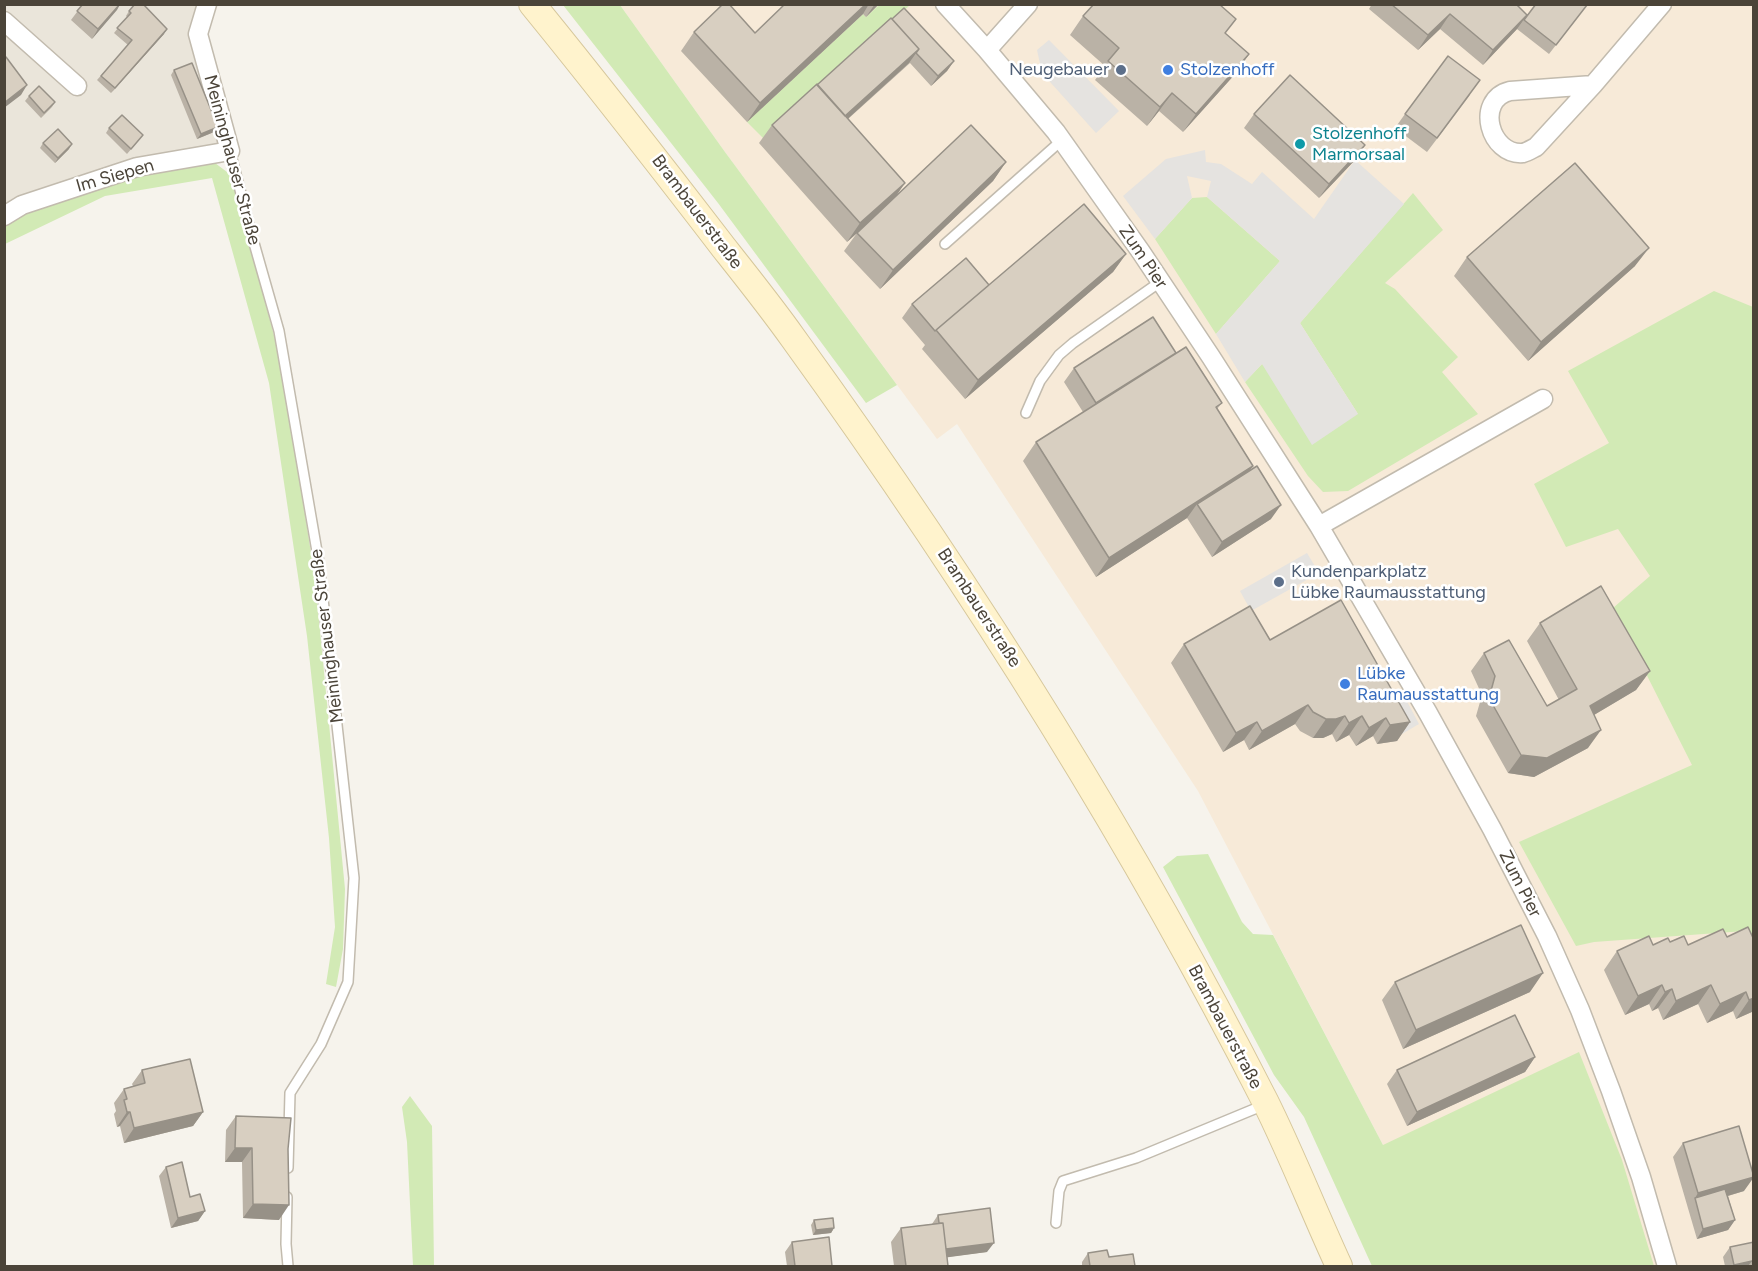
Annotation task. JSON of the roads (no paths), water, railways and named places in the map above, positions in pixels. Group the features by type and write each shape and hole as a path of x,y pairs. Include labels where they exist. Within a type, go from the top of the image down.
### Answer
{"main road":[{"name":"Brambauerstraße","path":"532,4 632,127 791,335 936,543 1018,668 1098,800 1183,948 1266,1104 1339,1266"}],"street":[{"name":"Meininghauser Straße","path":"207,4 198,34 230,151"},
{"name":"Zum Pier","path":"945,4 987,50 1062,140 1160,282 1319,526 1433,722 1547,936 1580,1010 1641,1177 1667,1266"},
{"path":"987,50 1028,4"},
{"path":"1593,85 1510,90 1501,93 1493,100 1490,112 1490,124 1494,135 1509,151 1523,153 1536,147 1593,85 1662,4"},
{"path":"4,21 77,86"},
{"name":"Im Siepen","path":"4,216 22,205 137,167 230,151"},
{"path":"1319,526 1543,399"}],"lane":[{"path":"945,244 1062,140"},
{"name":"Meininghauser Straße","path":"230,151 279,331 319,563 354,879 348,982 321,1044 290,1093 288,1174"},
{"path":"1026,413 1040,381 1059,355 1160,282"},
{"path":"1056,1223 1059,1191 1063,1181 1136,1158 1266,1104"},
{"path":"287,1186 285,1244 288,1266"}],"place":[{"name":"Neugebauer","path":"1121,70"},
{"name":"Stolzenhoff","path":"1168,70"},
{"name":"Stolzenhoff Marmorsaal","path":"1300,144"},
{"name":"Kundenparkplatz Lübke Raumausstattung","path":"1279,582"},
{"name":"Lübke Raumausstattung","path":"1345,684"}]}
